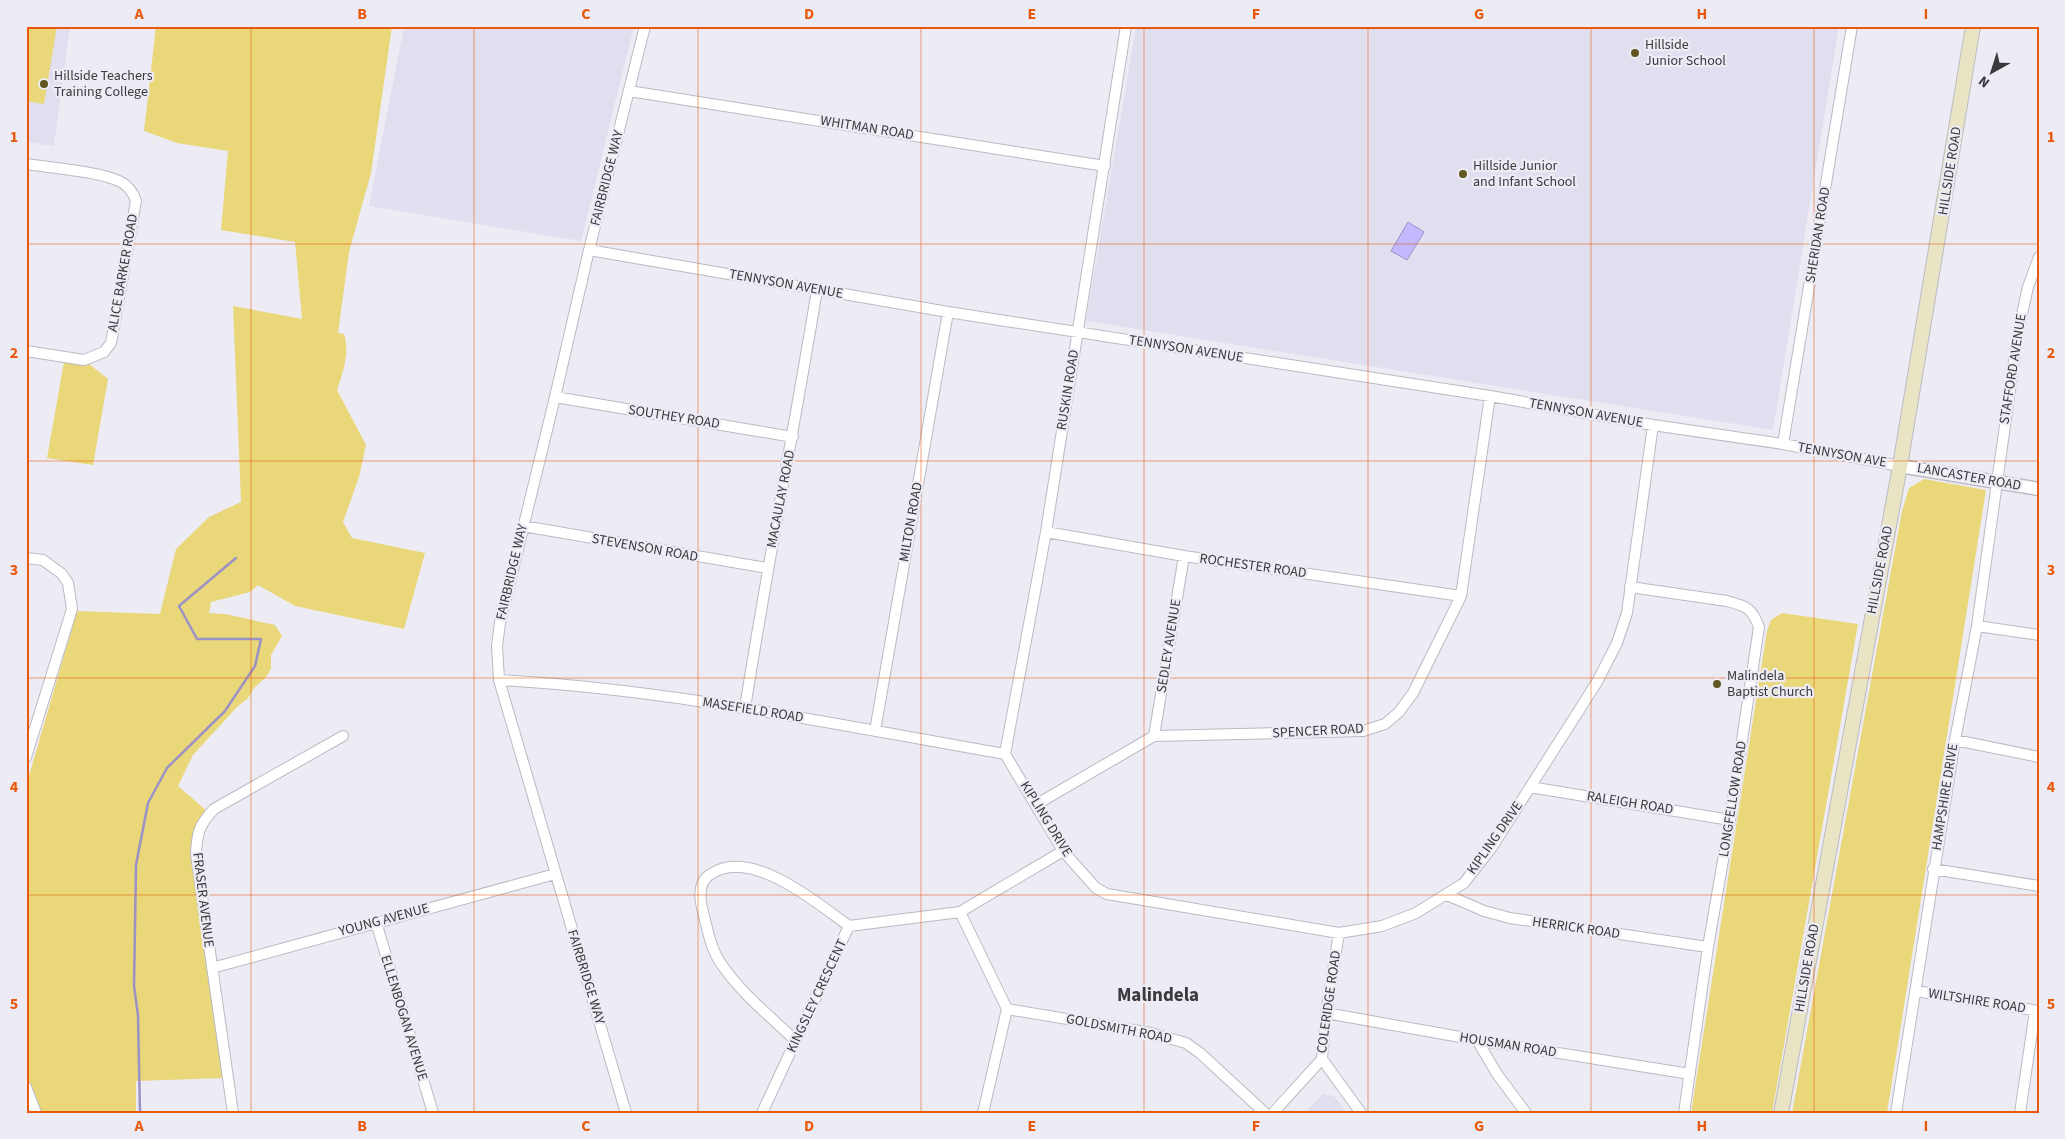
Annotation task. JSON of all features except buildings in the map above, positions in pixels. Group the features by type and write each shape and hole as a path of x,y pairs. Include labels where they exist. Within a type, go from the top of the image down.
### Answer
{"main road":[{"name":"HILLSIDE ROAD","path":"1781,1113 1900,466 1973,26"}],"street":[{"name":"FAIRBRIDGE WAY","path":"626,1113 499,680 497,646 500,623 523,526 645,26"},
{"name":"RUSKIN ROAD","path":"1005,754 1046,532 1126,26"},
{"name":"SHERIDAN ROAD","path":"1783,444 1852,26"},
{"name":"WHITMAN ROAD","path":"629,91 1105,166"},
{"name":"ALICE BARKER ROAD","path":"26,164 119,181 130,188 136,201 111,343 97,356 84,360 26,351"},
{"name":"TENNYSON AVENUE","path":"589,250 948,312 1490,396 1652,425 1783,444"},
{"name":"STAFFORD AVENUE","path":"1996,482 2018,332 2028,287 2039,257"},
{"name":"MACAULAY ROAD","path":"745,708 767,568 793,437 817,290"},
{"name":"MILTON ROAD","path":"874,731 948,312"},
{"name":"SPENCER ROAD","path":"1037,804 1154,736 1362,731 1385,724 1399,712 1413,694 1461,596 1490,396"},
{"name":"SOUTHEY ROAD","path":"555,397 793,437"},
{"name":"KIPLING DRIVE","path":"1005,754 1064,851 1096,888 1107,894 1339,933 1382,926 1416,913 1464,883 1492,847 1597,682 1613,651 1627,613 1652,425"},
{"name":"TENNYSON AVE","path":"1783,444 1900,466"},
{"name":"LANCASTER ROAD","path":"1900,466 2039,489"},
{"name":"HAMPSHIRE DRIVE","path":"1896,1113 1954,740 1977,626 1996,482"},
{"name":"STEVENSON ROAD","path":"523,526 767,568"},
{"name":"ROCHESTER ROAD","path":"1046,532 1184,556 1461,596"},
{"name":"SEDLEY AVENUE","path":"1154,736 1184,556"},
{"path":"26,558 43,560 62,574 68,583 72,609 26,757"},
{"name":"LONGFELLOW ROAD","path":"1630,588 1727,601 1743,605 1754,614 1759,627 1730,820 1708,947 1684,1113"},
{"path":"1977,626 2039,635"},
{"name":"MASEFIELD ROAD","path":"499,680 568,684 745,708 1005,754"},
{"name":"FRASER AVENUE","path":"233,1113 196,854 197,834 203,820 214,809 342,736"},
{"path":"1954,740 2039,757"},
{"name":"RALEIGH ROAD","path":"1530,787 1730,820"},
{"name":"KINGSLEY CRESCENT","path":"762,1113 849,926 960,912 1064,851"},
{"path":"796,1042 720,964 700,899 701,885 706,876 719,868 733,867 764,872 788,883 849,926"},
{"path":"1933,868 2039,886"},
{"name":"YOUNG AVENUE","path":"212,968 555,874"},
{"name":"HERRICK ROAD","path":"1447,895 1484,911 1510,918 1708,947"},
{"path":"960,912 1007,1009 983,1113"},
{"name":"ELLENBOGAN AVENUE","path":"376,922 433,1113"},
{"name":"COLERIDGE ROAD","path":"1273,1113 1322,1059 1326,1013 1339,933"},
{"name":"WILTSHIRE ROAD","path":"1916,991 2037,1011"},
{"name":"GOLDSMITH ROAD","path":"1007,1009 1151,1033 1186,1043 1200,1053 1266,1113"},
{"path":"2020,1113 2037,1011"},
{"name":"HOUSMAN ROAD","path":"1326,1013 1477,1040 1690,1074"},
{"path":"1477,1040 1498,1074 1526,1113"},
{"path":"1322,1059 1362,1113"},
{"path":"26,1087 36,1113"}],"shaded area":[{"name":"Hillside Teachers Training College","path":"26,26 70,26 54,146 26,142"},
{"path":"26,26 57,26 44,104 26,101"},
{"path":"156,26 392,26 371,173 349,252 338,333 344,334 346,355 337,390 366,445 359,477 343,522 352,538 425,553 404,629 295,606 258,585 250,592 211,602 209,613 225,614 275,625 282,636 271,655 271,668 267,676 193,755 178,786 208,812 194,834 226,1078 136,1081 136,1113 41,1113 26,1074 26,786 77,611 160,614 176,549 209,517 241,502 233,306 302,319 295,242 221,230 228,151 177,143 144,131"},
{"path":"404,26 634,26 581,241 369,206"},
{"name":"Hillside Junior and Infant School","path":"1136,26 1839,26 1773,430 1086,321"},
{"path":"1408,222 1424,232 1407,260 1391,251"},
{"path":"64,362 89,364 108,379 93,465 47,458"},
{"path":"1924,479 1986,490 1887,1113 1792,1113 1902,511 1909,488"},
{"path":"1782,613 1858,624 1772,1113 1691,1113 1767,631 1771,620"},
{"path":"1323,1094 1334,1096 1347,1113 1305,1113"}],"waterway":[{"path":"140,1113 138,1015 134,986 136,865 148,803 167,768 225,711 255,666 261,639 197,639 179,606 236,558"}],"place":[{"name":"Hillside Junior School","path":"1635,53"},
{"name":"Hillside Teachers Training College","path":"44,84"},
{"name":"Hillside Junior and Infant School","path":"1463,174"},
{"name":"Malindela Baptist Church","path":"1717,684"}],"district":[{"name":"Malindela","path":"1158,995"}]}
